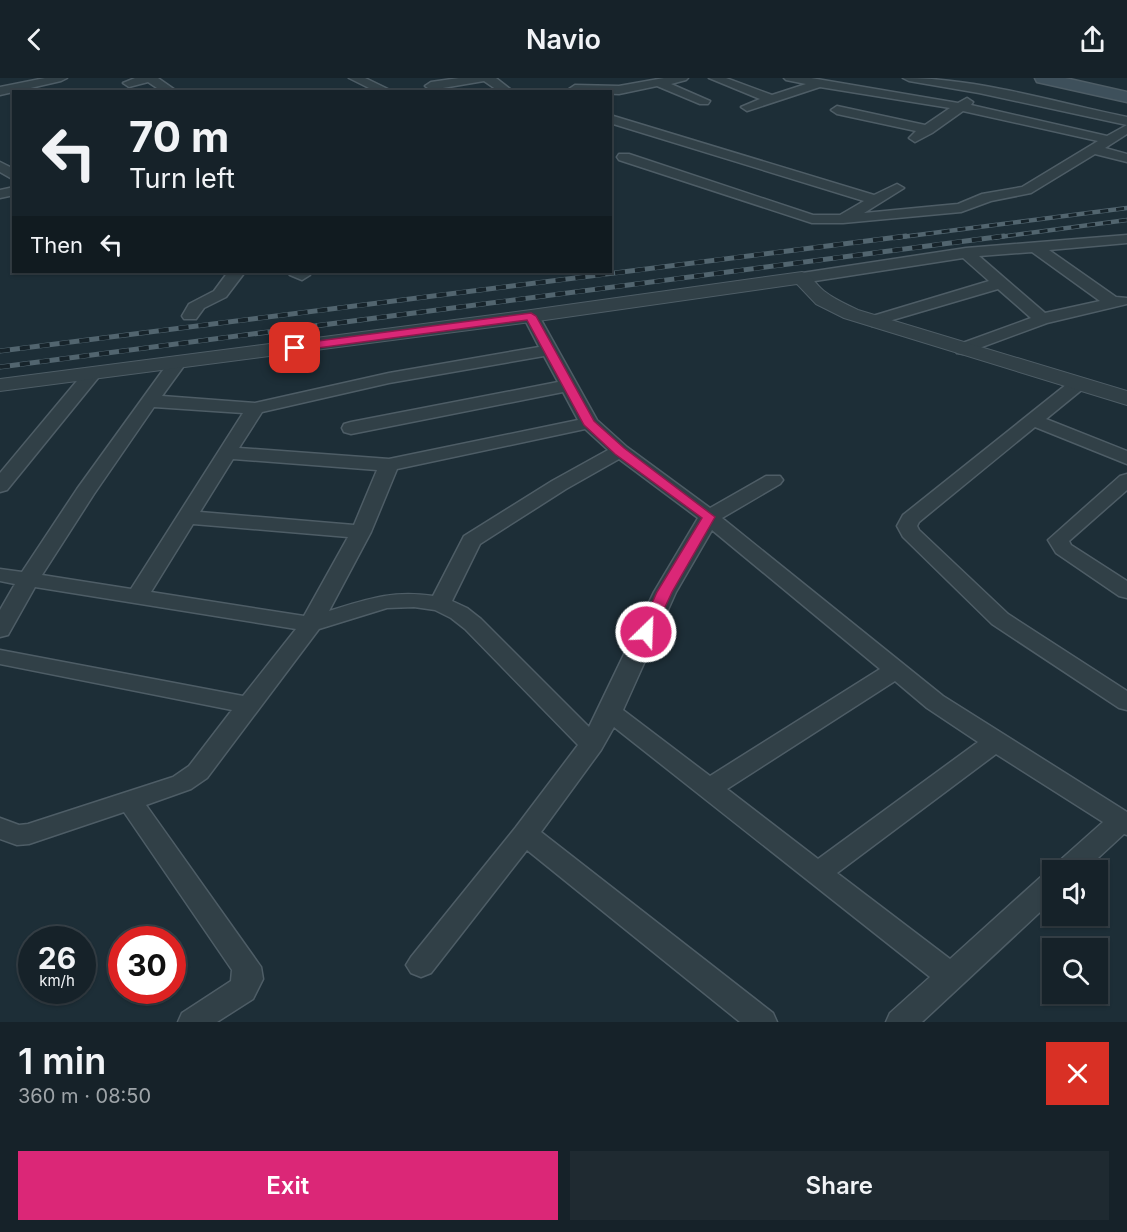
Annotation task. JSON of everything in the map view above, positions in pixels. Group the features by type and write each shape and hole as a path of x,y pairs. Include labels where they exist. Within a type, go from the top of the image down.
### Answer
{"main road":[{"path":"1056,79 1127,97"}],"street":[{"path":"14,78 27,85"},
{"path":"0,91 61,78"},
{"path":"129,83 150,78 169,90"},
{"path":"355,78 383,90"},
{"path":"420,78 434,89 480,78"},
{"path":"488,78 505,90"},
{"path":"574,86 619,90 682,78"},
{"path":"715,78 771,99"},
{"path":"790,78 963,107 1110,140"},
{"path":"909,78 979,89 1127,121"},
{"path":"915,138 963,107 991,78"},
{"path":"659,83 704,101"},
{"path":"747,107 819,83"},
{"path":"877,93 833,112 928,130"},
{"path":"612,119 875,200"},
{"path":"617,159 804,218 843,219 961,208 987,197 1026,190 1127,129"},
{"path":"617,159 677,139"},
{"path":"1093,149 1127,158"},
{"path":"843,219 897,188"},
{"path":"0,386 531,316 966,254 1127,239"},
{"path":"1036,248 1120,301"},
{"path":"966,254 1042,319"},
{"path":"190,316 199,303 218,296 224,290 230,276 235,273"},
{"path":"802,278 809,290 826,302 872,321 1127,398"},
{"path":"872,321 1000,283"},
{"path":"963,349 1042,319 1120,301"},
{"path":"531,316 589,423 620,451 709,517 935,702 1124,823 1079,860"},
{"path":"150,401 255,408 389,378 550,350"},
{"path":"0,630 26,581 62,523 177,363"},
{"path":"0,486 92,374"},
{"path":"1078,384 910,519 907,526 910,533 1000,619 1127,702"},
{"path":"351,428 568,385"},
{"path":"138,596 255,408"},
{"path":"1033,420 1127,458"},
{"path":"227,453 389,465 589,423"},
{"path":"440,604 471,540 620,451"},
{"path":"0,828 17,835 28,834 182,783 192,777 311,624 361,532 389,465"},
{"path":"421,966 525,834 592,744 610,712 664,592 709,517 773,480"},
{"path":"1127,480 1058,540 1063,549 1127,591"},
{"path":"188,517 361,532"},
{"path":"0,576 311,624 385,601 414,600 440,604 459,613 473,624 592,744"},
{"path":"0,657 250,705"},
{"path":"708,789 896,670"},
{"path":"610,712 951,977"},
{"path":"818,873 995,742"},
{"path":"130,801 246,967 248,979 242,990 194,1022"},
{"path":"525,834 762,1022"},
{"path":"902,1022 1042,893"}],"railway":[{"path":"894,238 1127,208"},
{"path":"992,238 1127,220"},
{"path":"0,351 906,236"},
{"path":"0,367 1004,236"}],"route":[{"path":"295,348 531,316 589,423 620,451 709,517 664,592 646,632"}]}
